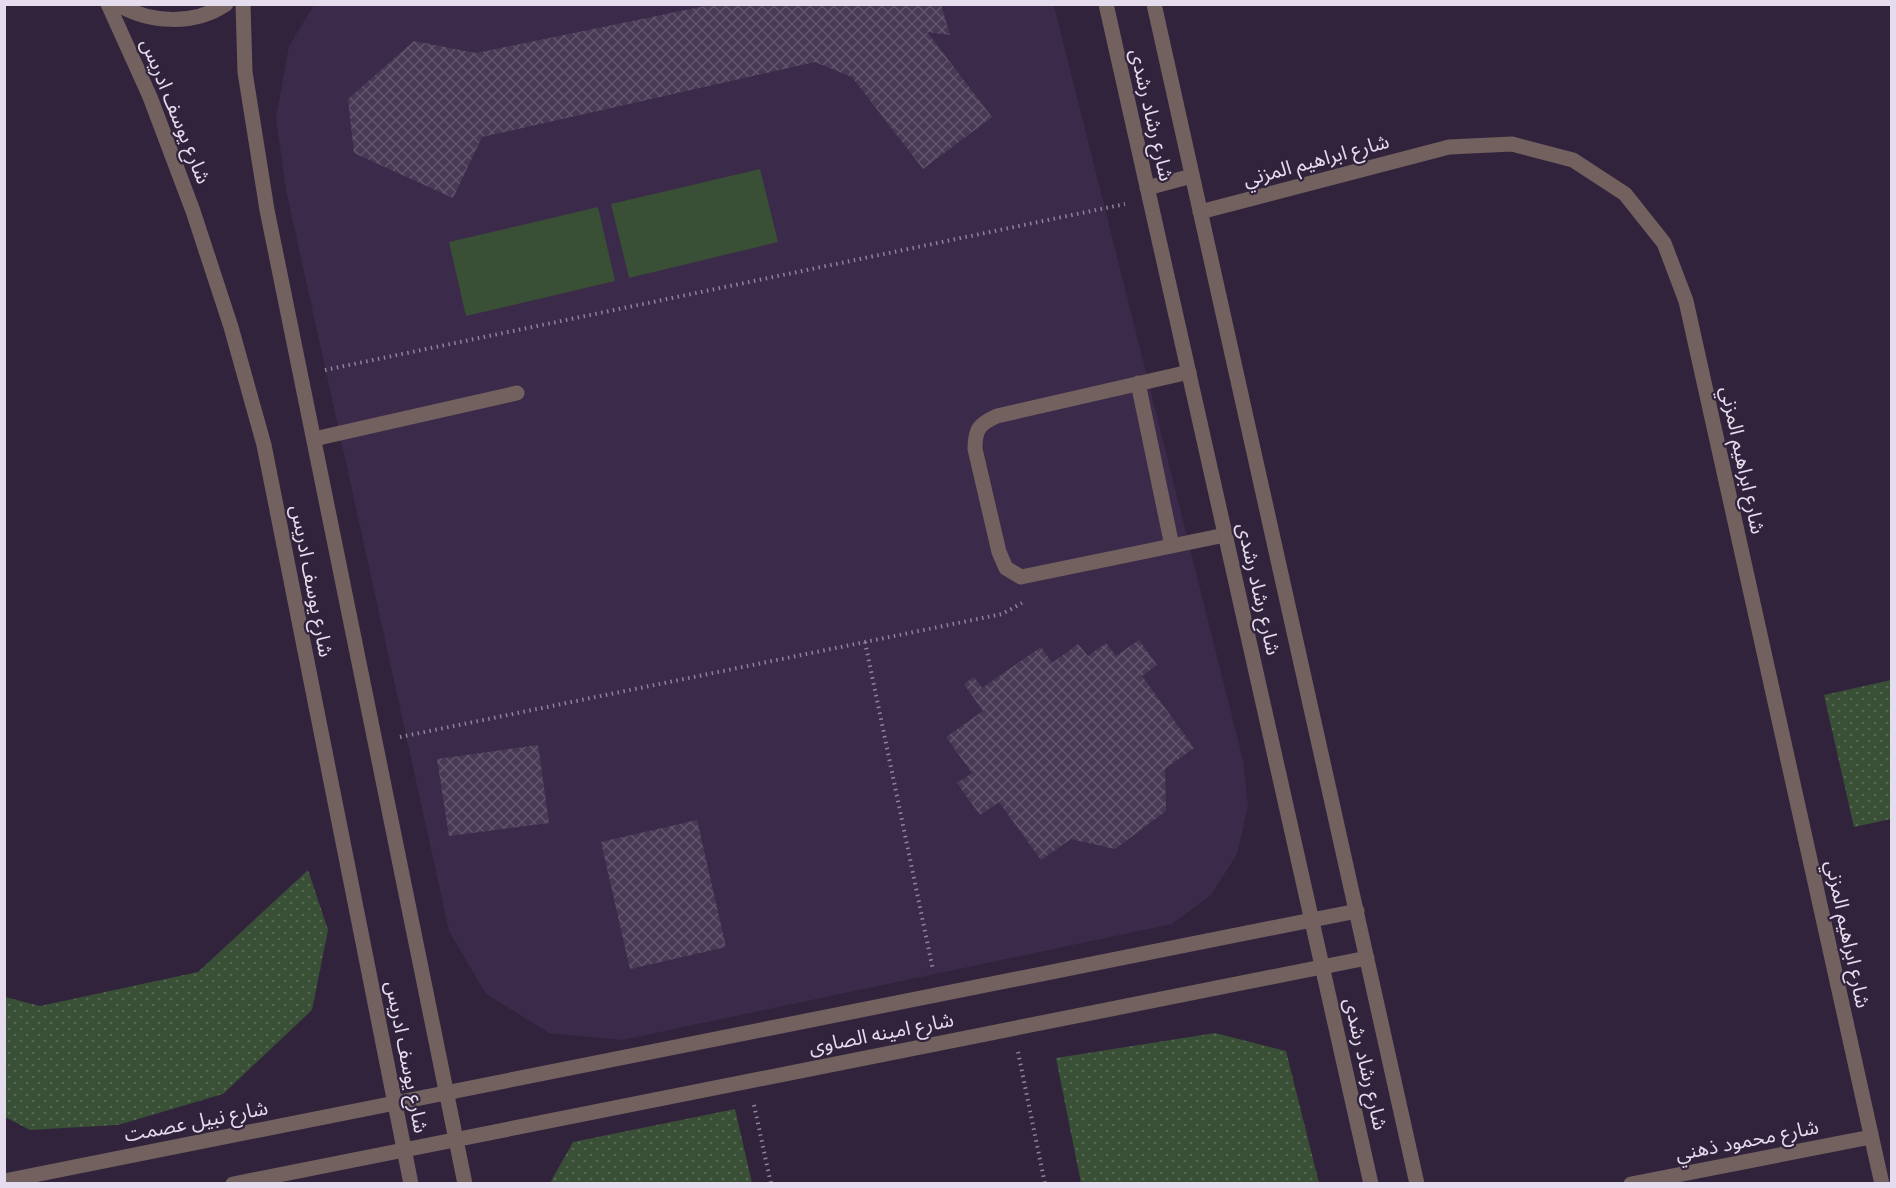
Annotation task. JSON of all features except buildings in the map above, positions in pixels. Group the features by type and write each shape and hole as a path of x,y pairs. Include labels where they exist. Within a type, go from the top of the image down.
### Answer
{"street":[{"name":"شارع يوسف ادريس","path":"108,4 150,97 193,211 231,327 264,445 411,1184"},
{"path":"117,4 131,13 162,20 194,18 226,4"},
{"name":"شارع يوسف ادريس","path":"243,4 244,72 267,210 465,1184"},
{"name":"شارع رشاد رشدى","path":"1106,4 1371,1184"},
{"name":"شارع رشاد رشدى","path":"1154,4 1417,1184"},
{"name":"شارع ابراهيم المزني","path":"1200,212 1449,147 1512,144 1573,160 1625,194 1664,243 1686,301 1882,1184"},
{"path":"1148,193 1192,176"},
{"path":"1189,372 997,416 983,422 975,434 975,449 999,552 1006,568 1021,577 1225,535"},
{"path":"1138,383 1172,546"},
{"path":"314,439 517,393"},
{"name":"شارع امينه الصاوى","path":"395,1102 1357,911"},
{"name":"شارع امينه الصاوى","path":"404,1149 1367,958"},
{"name":"شارع نبيل عصمت","path":"4,1181 395,1102"},
{"name":"شارع محمود ذهني","path":"1630,1184 1871,1137"},
{"path":"232,1184 404,1149"}],"path":[{"path":"301,375 1148,193"},
{"path":"376,742 1002,614 1022,603 1030,594 1039,575"},
{"path":"865,642 938,994"},
{"path":"1013,1028 1045,1184"},
{"path":"749,1080 771,1184"}],"shaded area":[{"path":"314,5 1054,5 1243,760 1248,807 1237,854 1211,895 1172,924 622,1040 549,1033 486,994 449,931 286,190 276,118 289,46"}],"green space":[{"path":"760,169 778,242 629,278 611,204"},
{"path":"598,207 615,281 466,316 449,242"},
{"path":"1891,680 1891,819 1854,827 1824,695"},
{"path":"308,870 328,930 312,1010 223,1094 118,1125 30,1130 5,1117 5,997 40,1006 198,972"},
{"path":"1215,1033 1286,1051 1319,1183 1081,1183 1056,1058"},
{"path":"735,1109 752,1183 550,1183 573,1142"}]}
